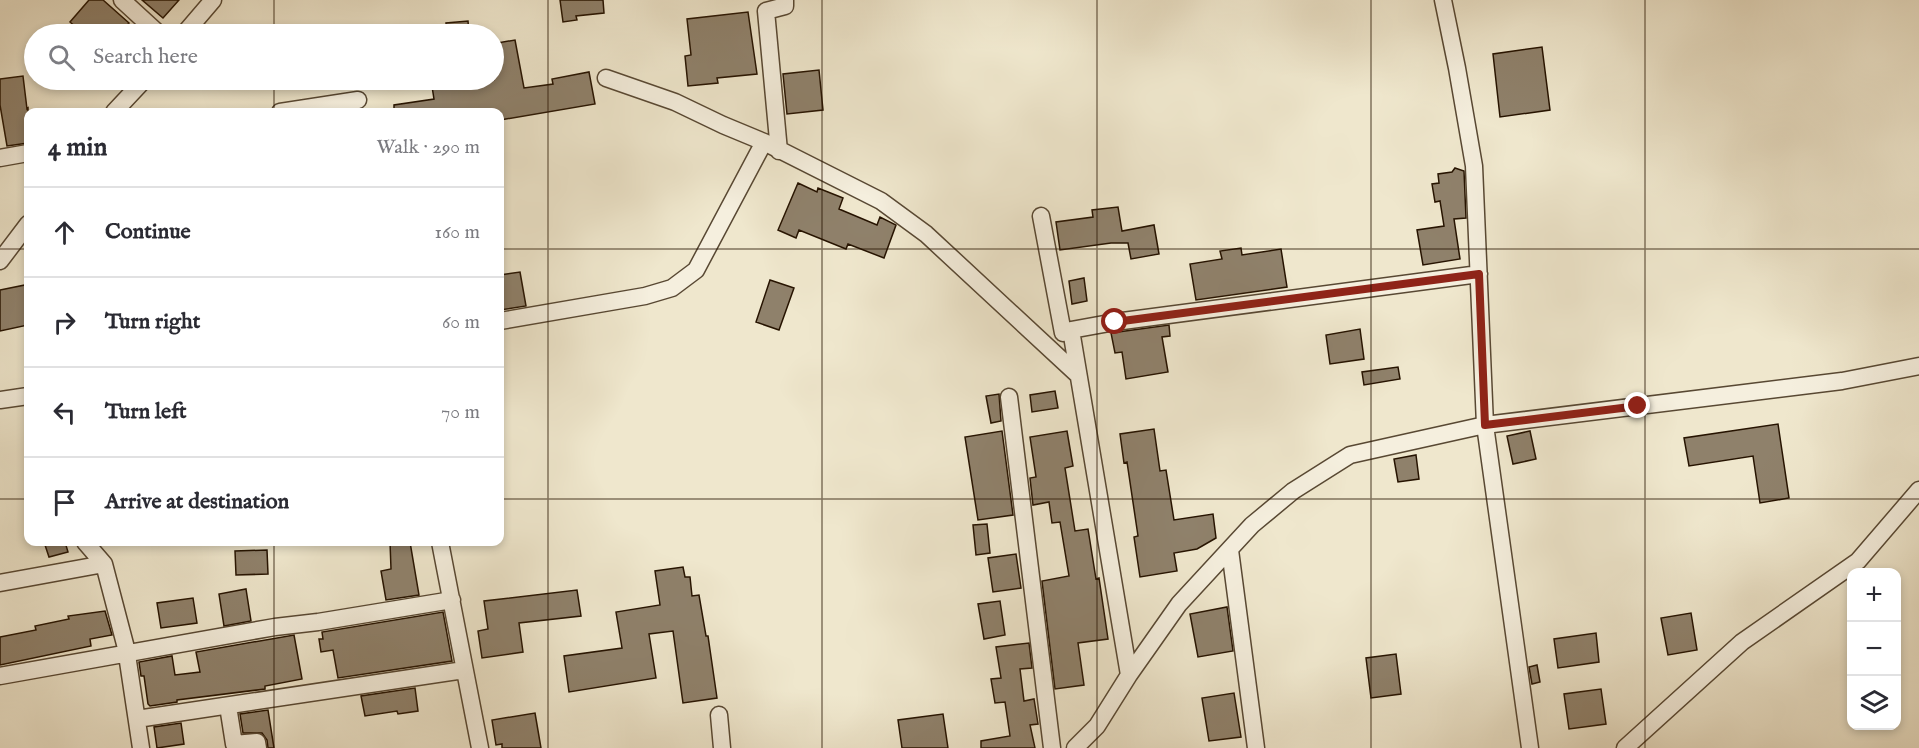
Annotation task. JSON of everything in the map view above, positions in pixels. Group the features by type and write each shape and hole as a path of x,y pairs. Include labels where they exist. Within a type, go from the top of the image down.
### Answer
{"street":[{"path":"122,0 148,24"},
{"path":"193,24 213,0"},
{"path":"779,151 766,11 785,6 785,0"},
{"path":"1443,0 1458,68 1474,166 1485,425 1530,748"},
{"path":"606,78 675,102 764,142 880,201 926,234 1078,375"},
{"path":"118,108 135,90"},
{"path":"306,108 358,100"},
{"path":"504,320 645,296 672,288 696,270 764,142"},
{"path":"0,158 24,154"},
{"path":"1041,216 1063,333 1115,322 1479,274"},
{"path":"0,261 24,229"},
{"path":"1071,330 1129,675"},
{"path":"1075,748 1097,726 1129,675 1179,604 1252,525 1293,491 1350,455 1485,425 1842,381 1919,366"},
{"path":"0,400 24,397"},
{"path":"1009,397 1052,748"},
{"path":"1625,748 1742,642 1858,561 1919,490"},
{"path":"88,546 104,564 126,654 141,748"},
{"path":"441,546 480,748"},
{"path":"1230,550 1256,748"},
{"path":"0,583 104,564"},
{"path":"0,676 274,627 452,600"},
{"path":"137,719 464,670"},
{"path":"228,706 234,744 257,742 258,748"},
{"path":"719,715 722,748"}],"building":[{"path":"89,0 103,0 129,23 72,24 70,22"},
{"path":"142,0 179,0 163,18"},
{"path":"560,0 603,0 604,13 576,16 577,20 563,22"},
{"path":"748,12 757,74 717,78 718,83 688,86 685,56 691,55 687,19"},
{"path":"468,21 468,24 446,24"},
{"path":"515,40 524,88 553,84 552,79 589,72 595,104 504,119 504,108 394,108 394,105 434,99 433,90 504,90 504,42"},
{"path":"1542,47 1550,110 1500,117 1493,54"},
{"path":"819,70 823,110 787,114 783,74"},
{"path":"23,76 27,108 24,108 24,144 7,146 0,105 0,79"},
{"path":"1455,168 1464,171 1466,218 1454,219 1460,259 1423,265 1417,230 1444,226 1440,201 1435,202 1432,184 1439,183 1438,174 1452,172"},
{"path":"798,183 817,192 818,188 843,198 839,209 877,225 880,217 896,225 884,258 848,244 846,249 799,230 796,238 778,230"},
{"path":"1118,207 1122,231 1154,225 1159,254 1131,259 1128,243 1060,250 1056,222 1093,217 1092,210"},
{"path":"1241,248 1242,255 1281,249 1287,287 1196,300 1190,264 1222,259 1220,251"},
{"path":"520,272 526,306 504,309 504,274"},
{"path":"1084,278 1087,301 1072,304 1069,281"},
{"path":"770,280 794,288 779,330 756,322"},
{"path":"24,285 24,326 0,331 0,290"},
{"path":"1169,325 1170,336 1162,337 1168,372 1126,379 1122,352 1115,353 1111,333"},
{"path":"1360,329 1364,359 1330,364 1326,335"},
{"path":"1398,367 1400,379 1364,385 1362,372"},
{"path":"1055,391 1058,408 1032,412 1030,395"},
{"path":"999,394 1001,421 991,423 986,396"},
{"path":"1778,424 1789,498 1760,503 1753,456 1689,466 1684,438"},
{"path":"1154,429 1160,471 1166,470 1174,520 1213,514 1216,538 1197,549 1174,553 1177,571 1140,577 1134,537 1138,536 1127,462 1124,463 1120,434"},
{"path":"1002,431 1013,515 978,520 965,437"},
{"path":"1067,431 1073,466 1065,468 1075,531 1088,529 1096,579 1099,578 1108,639 1078,643 1084,685 1055,689 1042,581 1069,576 1060,522 1052,523 1049,502 1033,505 1030,478 1036,477 1030,437"},
{"path":"1530,431 1536,459 1513,464 1507,436"},
{"path":"1416,455 1419,479 1398,482 1394,459"},
{"path":"987,524 990,553 976,555 973,525"},
{"path":"45,546 66,546 68,552 49,557"},
{"path":"390,546 411,546 419,595 386,600 381,571 391,569"},
{"path":"267,550 268,574 236,575 235,551"},
{"path":"1016,554 1021,588 993,592 988,558"},
{"path":"683,567 685,577 690,577 692,596 699,595 706,636 708,636 717,698 683,703 673,631 649,634 656,678 569,692 564,656 622,648 616,612 660,605 655,571"},
{"path":"246,589 251,621 224,626 219,594"},
{"path":"577,590 581,616 519,623 523,652 482,658 478,631 488,629 484,601"},
{"path":"193,598 197,623 161,628 157,603"},
{"path":"1000,601 1005,635 984,639 978,604"},
{"path":"1227,607 1233,651 1198,657 1190,614"},
{"path":"105,611 112,635 90,639 91,646 0,665 0,637 36,630 35,626 69,619 68,616"},
{"path":"443,612 452,661 338,678 333,650 321,652 319,639 323,639 322,632"},
{"path":"1691,613 1697,650 1668,655 1661,618"},
{"path":"1596,633 1599,662 1558,668 1554,639"},
{"path":"294,635 302,679 265,686 265,689 177,700 177,702 150,706 148,704 144,676 141,676 139,662 172,656 175,675 200,672 196,652"},
{"path":"1029,643 1032,668 1020,669 1024,701 1034,699 1038,724 1030,725 1035,748 981,748 981,741 1010,736 1005,702 995,703 991,679 1001,678 996,647"},
{"path":"1396,654 1401,694 1371,698 1366,658"},
{"path":"1537,665 1540,682 1532,684 1529,667"},
{"path":"415,688 418,711 398,714 397,711 365,716 361,696"},
{"path":"1601,689 1606,724 1569,729 1564,694"},
{"path":"1234,693 1241,737 1209,741 1202,698"},
{"path":"268,710 274,748 268,748 267,740 262,733 243,733 240,714"},
{"path":"535,713 541,748 502,748 502,744 496,745 492,720"},
{"path":"943,714 948,748 902,748 898,720"},
{"path":"181,723 184,744 157,748 154,727"}],"route":[{"path":"1115,322 1479,274 1485,425 1638,406"}]}
